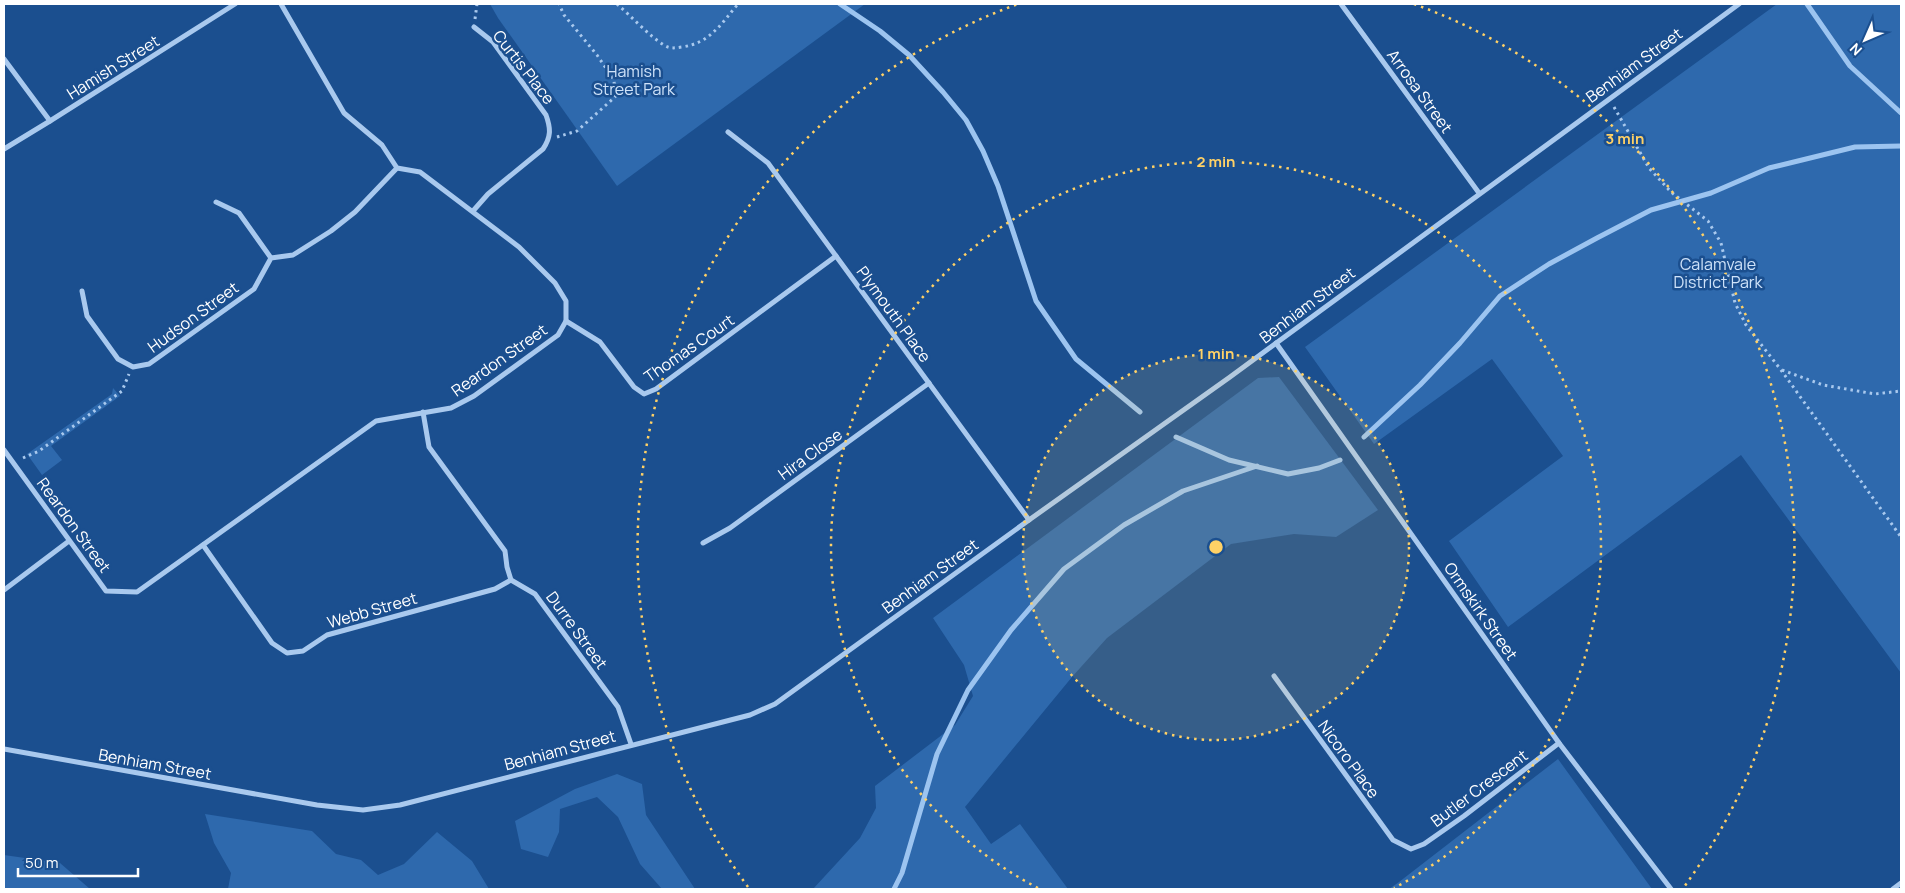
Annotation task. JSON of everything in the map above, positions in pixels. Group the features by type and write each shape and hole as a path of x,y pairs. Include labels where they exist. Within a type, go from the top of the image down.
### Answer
{"street":[{"name":"Hamish Street","path":"4,149 235,4"},
{"path":"216,202 239,213 271,258 293,255 331,231 355,212 397,168 382,145 344,113 281,4"},
{"name":"Arrosa Street","path":"1342,4 1479,193"},
{"name":"Benhiam Street","path":"4,750 317,805 363,810 400,805 631,744 750,715 775,704 1276,343 1739,4"},
{"name":"Curtis Place","path":"474,27 493,42 546,115 550,128 550,140"},
{"path":"4,59 50,121"},
{"name":"Plymouth Place","path":"728,132 768,163 1029,520"},
{"path":"473,211 488,194 543,149 550,140"},
{"name":"Reardon Street","path":"4,450 106,591 137,592 376,421 451,408 474,396 558,335 566,321 566,302 555,283 518,247 420,172 397,168"},
{"name":"Thomas Court","path":"566,321 600,342 634,387 644,394 656,388 836,256"},
{"name":"Hudson Street","path":"133,367 149,364 254,288 271,258"},
{"path":"82,291 86,316 118,359 133,367"},
{"name":"Ormskirk Street","path":"1276,343 1560,743 1671,889"},
{"name":"Hira Close","path":"703,543 730,528 929,383"},
{"path":"423,412 429,447 505,550 511,580"},
{"path":"4,590 69,541"},
{"name":"Webb Street","path":"202,546 272,643 287,653 303,651 327,635 495,589 511,580"},
{"name":"Durre Street","path":"511,580 535,594 618,707 631,744"},
{"name":"Nicoro Place","path":"1274,676 1393,840 1411,848"},
{"name":"Butler Crescent","path":"1411,848 1424,844 1464,816 1560,743"},
{"path":"1893,889 1901,883"}],"path":[{"path":"550,140 577,131 615,97 614,80 597,55 564,15 559,4"},
{"path":"617,4 663,45 672,49 705,41 738,4"},
{"path":"1609,98 1650,168 1671,192 1704,216 1721,243 1735,304 1746,325 1781,370 1901,537"},
{"path":"13,463 39,451 122,391 133,367"},
{"path":"1781,370 1832,387 1875,394 1901,391"}],"green space":[{"name":"Hamish Street Park","path":"490,4 865,4 617,186"},
{"name":"Calamvale District Park","path":"1777,4 1901,4 1901,673 1741,455 1508,627 1449,541 1563,456 1492,359 1374,444 1305,347"},
{"path":"1279,377 1378,510 1336,537 1294,534 1231,544 1107,638 1072,677 965,807 991,844 1020,824 1068,889 813,889 860,838 876,808 875,786 955,725 973,696 964,665 933,618 1258,378"},
{"path":"113,388 120,396 51,446 62,460 42,475 27,454 112,394"},
{"path":"1558,759 1652,889 1389,889 1399,882"},
{"path":"617,774 642,784 646,815 695,889 662,889 640,864 618,817 597,797 560,809 559,832 548,857 521,849 515,821 575,789"},
{"path":"205,814 312,831 336,854 361,860 378,875 404,864 437,832 472,861 489,889 228,889 231,873 214,843"},
{"path":"4,855 60,863 90,889 4,889"}],"waterway":[{"path":"840,4 880,31 909,55 966,120 983,151 998,186 1036,301 1076,359 1140,412"},
{"path":"1807,4 1850,66 1901,113"},
{"path":"1364,437 1420,385 1460,343 1500,296 1549,264 1651,210 1711,193 1769,168 1855,147 1901,146"},
{"path":"1176,437 1229,460 1288,474 1319,468 1340,460"},
{"path":"894,889 902,873 937,754 968,690 1011,630 1064,569 1124,525 1183,491 1257,466"}]}
